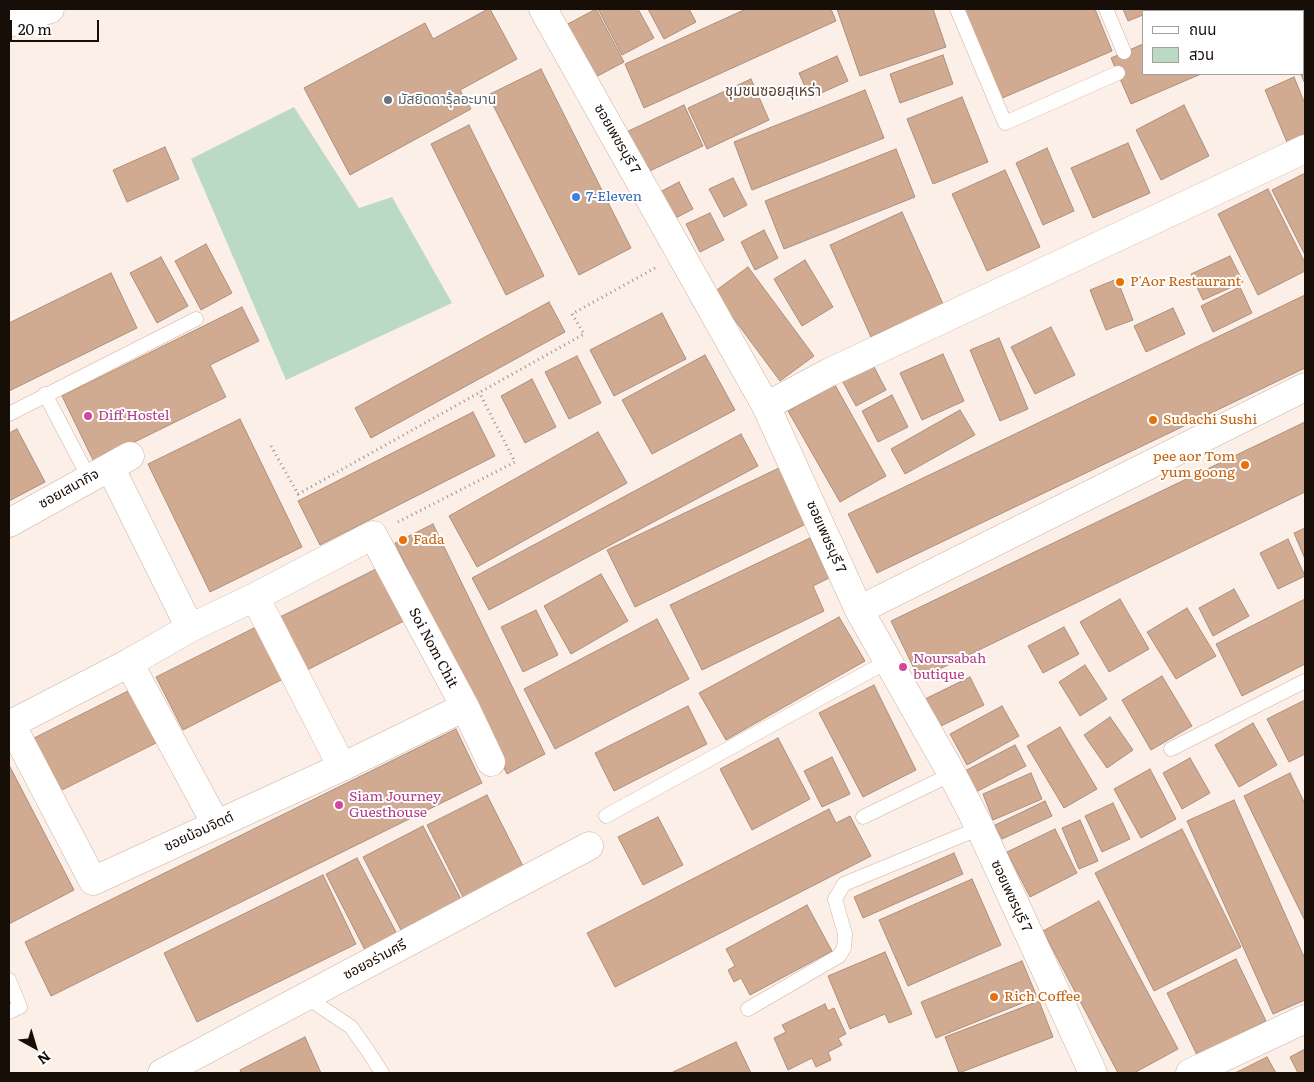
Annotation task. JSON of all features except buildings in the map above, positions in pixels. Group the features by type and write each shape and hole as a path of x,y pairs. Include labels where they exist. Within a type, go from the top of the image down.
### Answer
{"street":[{"path":"9,23 50,9"},
{"name":"ซอยเพชรบุรี 7","path":"543,9 766,406 859,610 952,774 980,828 1093,1073"},
{"path":"766,406 828,373 1305,149"},
{"path":"859,610 1305,387"},
{"path":"109,467 190,628"},
{"name":"ซอยเสนากิจ","path":"9,523 109,467"},
{"name":"ซอยน้อมจิตต์","path":"373,535 255,597 190,628 129,663 10,725 93,881 342,767 465,707"},
{"name":"Soi Nom Chit","path":"373,535 465,707 491,762"},
{"path":"255,597 342,767"},
{"path":"129,663 216,824"},
{"name":"ซอยอร่ามศรี","path":"162,1073 589,846"},
{"path":"1190,1073 1305,1020"}],"lane":[{"path":"956,9 1005,123 1118,73"},
{"path":"1106,9 1124,52"},
{"path":"9,414 45,394 196,319"},
{"path":"45,394 109,467"},
{"path":"606,816 888,660"},
{"path":"1171,749 1305,681"},
{"path":"863,817 952,774"},
{"path":"748,1009 839,956 844,948 845,934 835,899 844,884 980,828"},
{"path":"9,980 20,1007 9,1012"},
{"path":"306,997 351,1027 382,1073"}],"path":[{"path":"271,446 298,494 584,334 572,314 681,253"},
{"path":"373,535 515,462 479,392"}],"green space":[{"path":"294,107 359,208 392,197 452,303 286,380 191,159"}],"place":[{"name":"มัสยิดดารุ้ลอะมาน","path":"388,100"},
{"name":"7-Eleven","path":"576,197"},
{"name":"P'Aor Restaurant","path":"1120,282"},
{"name":"Diff Hostel","path":"88,416"},
{"name":"Sudachi Sushi","path":"1153,420"},
{"name":"pee aor Tom yum goong","path":"1245,465"},
{"name":"Fada","path":"403,540"},
{"name":"Noursabah butique","path":"903,667"},
{"name":"Siam Journey Guesthouse","path":"339,805"},
{"name":"Rich Coffee","path":"994,997"}],"district":[{"name":"ชุมชนซอยสุเหร่า","path":"773,92"}]}
